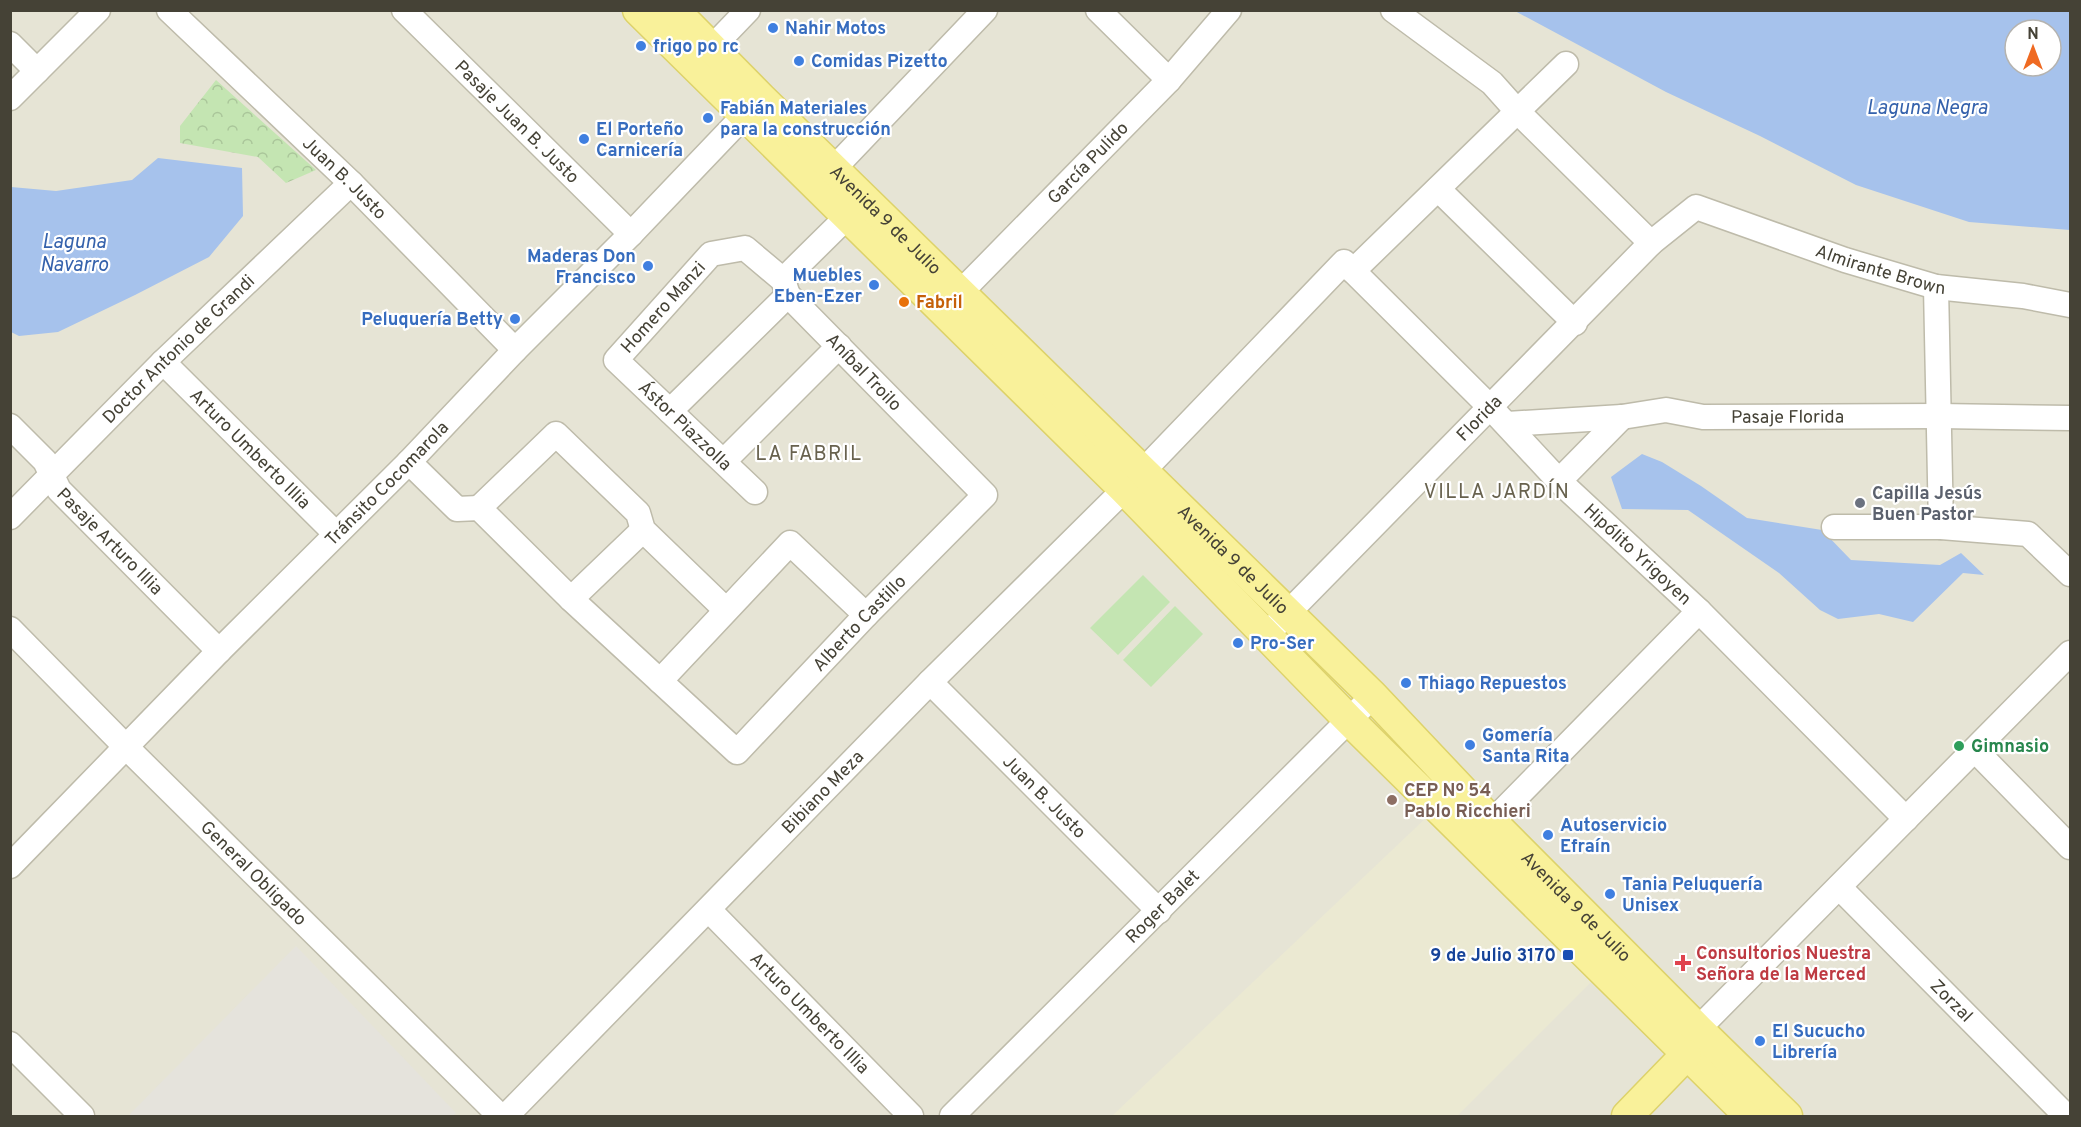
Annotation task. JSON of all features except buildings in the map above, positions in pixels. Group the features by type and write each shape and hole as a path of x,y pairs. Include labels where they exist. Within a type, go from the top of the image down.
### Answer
{"main road":[{"name":"Avenida 9 de Julio","path":"638,10 702,58 1134,480 1287,612 1372,696 1482,832"},
{"name":"Avenida 9 de Julio","path":"674,10 702,58"},
{"name":"Avenida 9 de Julio","path":"1134,480 1266,636 1349,720 1482,832 1692,1042 1787,1116"},
{"name":"Avenida 9 de Julio","path":"1692,1042 1749,1116"},
{"path":"1627,1116 1692,1042"}],"street":[{"path":"10,98 98,10"},
{"name":"Juan B. Justo","path":"169,10 351,183 515,350"},
{"name":"Pasaje Juan B. Justo","path":"404,10 631,234"},
{"path":"702,58 748,10"},
{"path":"825,177 985,10"},
{"path":"1098,10 1169,80"},
{"name":"García Pulido","path":"951,301 1169,80 1229,10"},
{"path":"1393,10 1492,83 1517,111 1651,243"},
{"path":"10,44 37,71"},
{"name":"Bibiano Meza","path":"506,1116 930,682 1348,266 1438,189 1566,64"},
{"name":"Tránsito Cocomarola","path":"10,866 219,651 409,462 752,107"},
{"name":"Doctor Antonio de Grandi","path":"10,517 163,363 351,183"},
{"path":"1438,189 1575,323"},
{"path":"670,411 786,287 856,207"},
{"name":"Florida","path":"1266,636 1651,243 1696,207"},
{"name":"Almirante Brown","path":"1696,207 1845,260 1936,287 2023,296 2070,305"},
{"name":"Aníbal Troilo","path":"745,248 786,287 839,346 985,495"},
{"name":"Homero Manzi","path":"616,360 711,254 745,248"},
{"name":"Hipólito Yrigoyen","path":"1348,266 1490,406 1559,481 1699,611 1906,819"},
{"path":"1936,287 1941,527"},
{"path":"724,461 839,346"},
{"name":"Ástor Piazzolla","path":"616,360 755,492"},
{"name":"Arturo Umberto Illia","path":"163,363 336,534"},
{"name":"Pasaje Florida","path":"1507,424 1622,417 1666,410 1703,417 2070,418"},
{"path":"1559,481 1622,417"},
{"name":"Pasaje Arturo Illia","path":"10,426 45,461 59,490 219,651"},
{"path":"409,462 457,509 479,508 556,434 638,513 643,530 726,610"},
{"name":"Alberto Castillo","path":"660,681 737,752 985,495"},
{"path":"479,508 571,599 660,681 790,543 867,615"},
{"path":"1834,527 1941,527 2028,534 2070,574"},
{"path":"571,599 643,530"},
{"path":"1482,832 1699,611"},
{"name":"General Obligado","path":"10,629 127,748 500,1116"},
{"path":"1692,1042 1839,887 2070,653"},
{"name":"Juan B. Justo","path":"930,682 1159,910"},
{"name":"Roger Balet","path":"952,1116 1372,696"},
{"path":"1975,750 2070,847"},
{"name":"Zorzal","path":"1839,887 2066,1116"},
{"name":"Arturo Umberto Illia","path":"709,910 910,1116"},
{"path":"10,1044 82,1116"}],"shaded area":[{"path":"11,11 2070,11 2070,1116 11,1116"},
{"path":"1428,816 1592,981 1457,1116 1112,1116"},
{"path":"296,946 456,1113 452,1116 128,1116"}],"green space":[{"path":"216,80 316,170 286,183 258,157 180,143 180,126"},
{"path":"1143,575 1170,602 1118,655 1090,628"},
{"path":"1175,606 1203,634 1151,687 1123,660"}],"water":[{"name":"Laguna Negra","path":"1515,11 2070,11 2070,230 1969,222 1856,185 1760,136 1666,92"},
{"name":"Laguna Navarro","path":"158,158 242,168 243,216 209,257 135,295 58,332 19,336 11,332 11,187 56,191 132,180"},
{"path":"1642,454 1662,462 1747,518 1822,530 1851,560 1940,565 1961,553 1984,575 1963,573 1913,622 1879,614 1838,619 1820,610 1779,573 1688,510 1622,509 1611,477"}],"place":[{"name":"Nahir Motos","path":"773,28"},
{"name":"frigo po rc","path":"641,46"},
{"name":"Comidas Pizetto","path":"799,61"},
{"name":"Fabián Materiales para la construcción","path":"708,118"},
{"name":"El Porteño Carnicería","path":"584,139"},
{"name":"Maderas Don Francisco","path":"648,266"},
{"name":"Muebles Eben-Ezer","path":"874,285"},
{"name":"Fabril","path":"904,302"},
{"name":"Peluquería Betty","path":"515,319"},
{"name":"Capilla Jesús Buen Pastor","path":"1860,503"},
{"name":"Pro-Ser","path":"1238,643"},
{"name":"Thiago Repuestos","path":"1406,683"},
{"name":"Gomería Santa Rita","path":"1470,745"},
{"name":"Gimnasio","path":"1959,746"},
{"name":"CEP Nº 54 Pablo Ricchieri","path":"1392,800"},
{"name":"Autoservicio Efraín","path":"1548,835"},
{"name":"Tania Peluquería Unisex","path":"1610,894"},
{"name":"9 de Julio 3170","path":"1568,955"},
{"name":"Consultorios Nuestra Señora de la Merced","path":"1683,963"},
{"name":"El Sucucho Librería","path":"1760,1041"}],"district":[{"name":"LA FABRIL","path":"809,453"},
{"name":"VILLA JARDÍN","path":"1497,491"}]}
